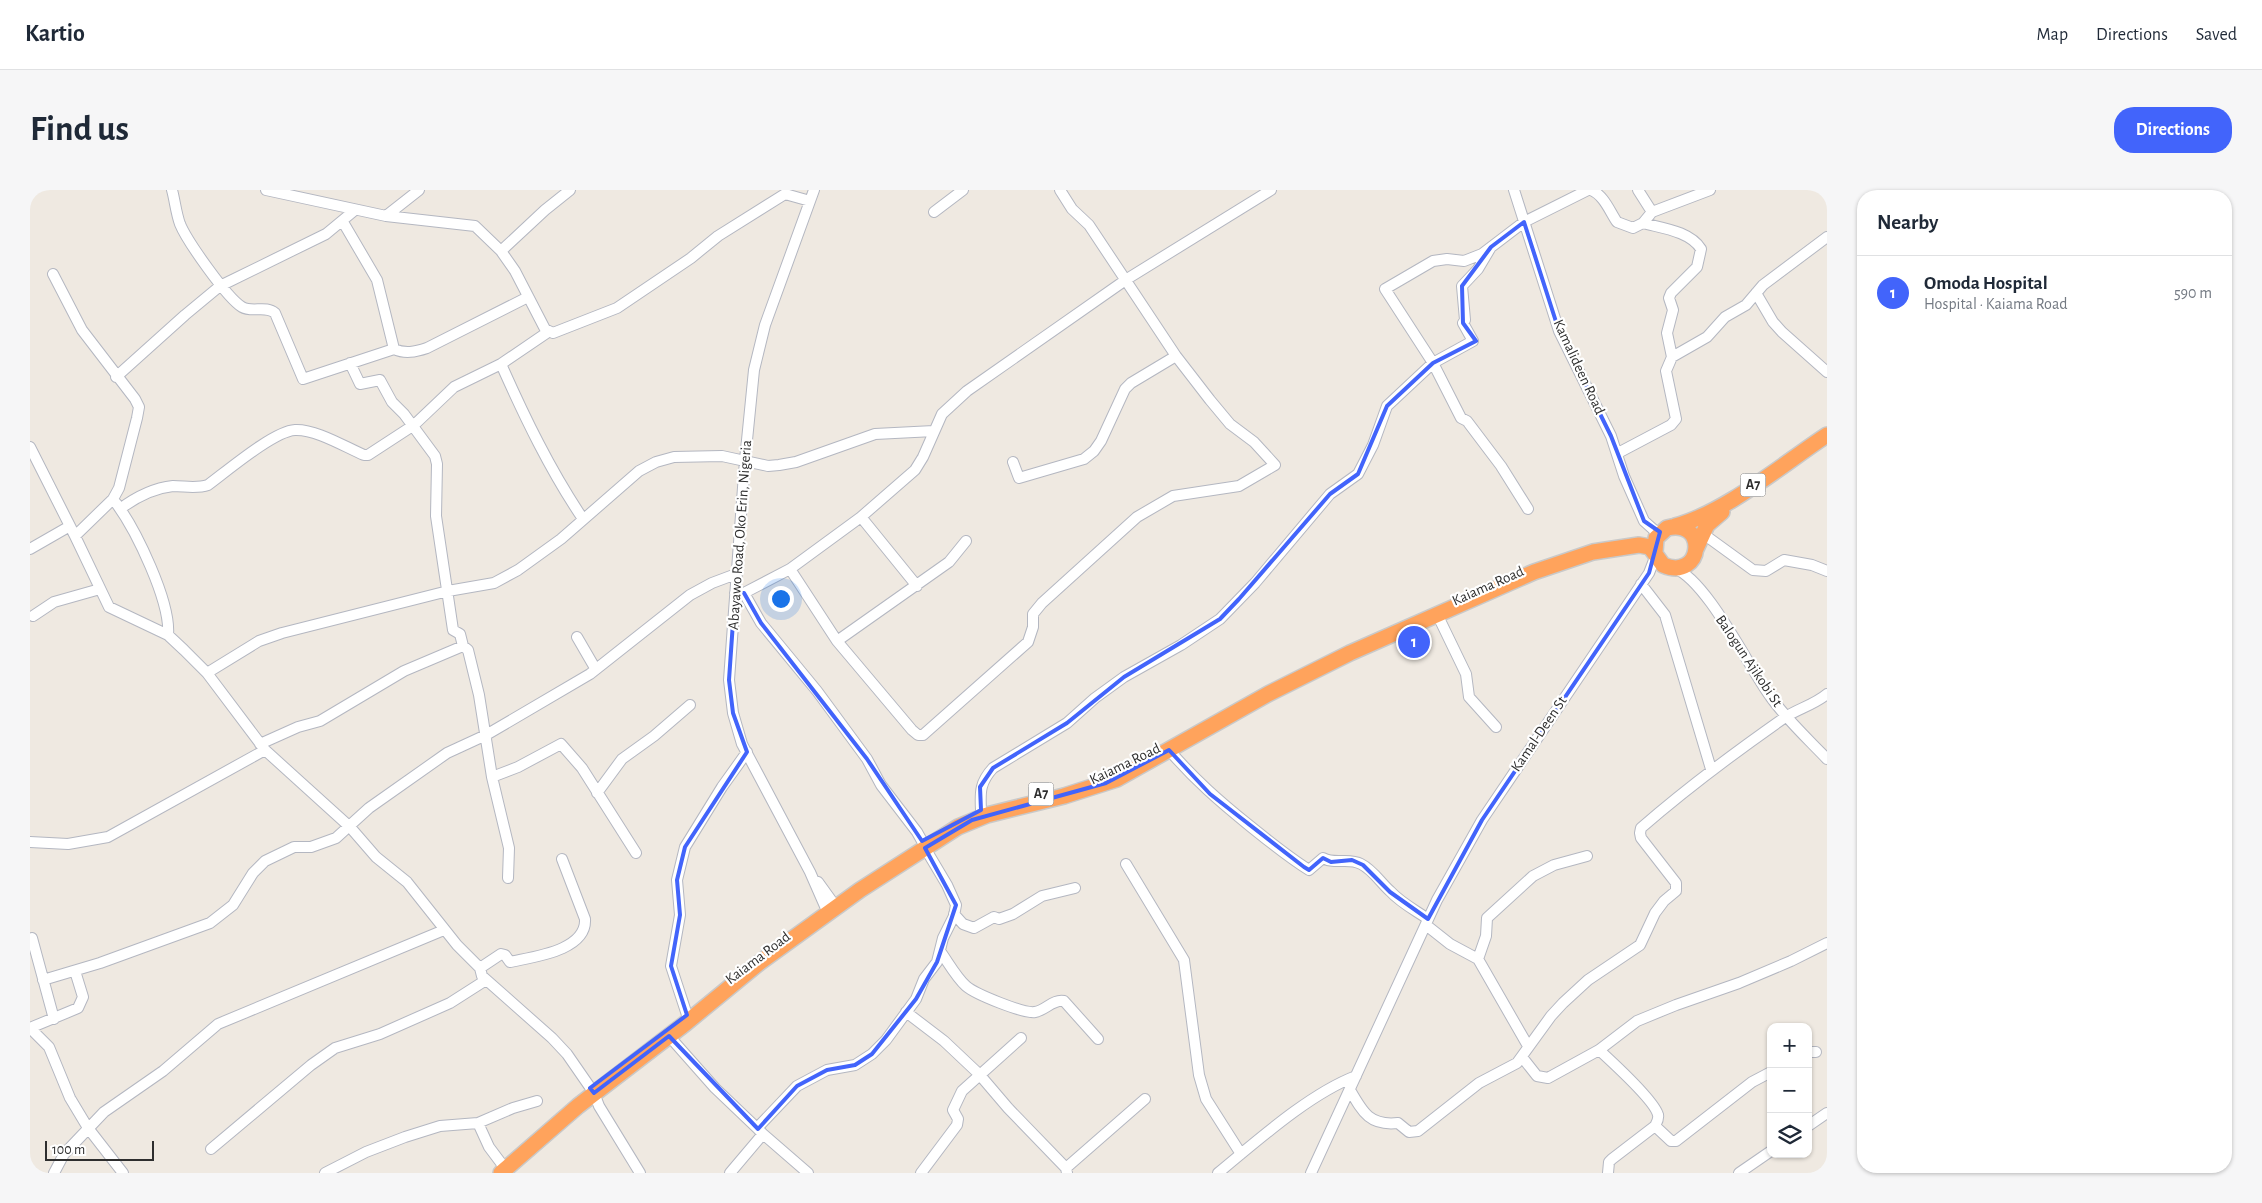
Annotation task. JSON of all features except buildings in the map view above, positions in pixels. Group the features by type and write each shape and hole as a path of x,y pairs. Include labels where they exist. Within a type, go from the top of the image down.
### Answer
{"highway":[{"name":"A7","path":"1675,526 1689,522 1720,507 1827,434"},
{"name":"A7","path":"1694,554 1707,525 1722,512 1827,441"},
{"path":"1675,526 1689,530 1696,542 1694,554 1685,566 1670,567 1658,560 1654,545 1659,533 1675,526"},
{"name":"Kaiama Road","path":"497,1170 733,976 960,819 981,810 1076,787 1106,777 1216,714 1319,662 1534,566 1591,546 1659,533"},
{"name":"Kaiama Road","path":"923,844 972,820 1001,810 1106,783 1170,750 1268,694 1350,653 1513,580 1579,555 1639,545 1650,547 1655,554"},
{"name":"Kaiama Road","path":"592,1090 669,1036 831,908"}],"street":[{"path":"172,190 180,224 220,286 232,300 245,309 270,310 274,313 302,379 394,349 400,352 415,352 427,348 528,297"},
{"path":"266,190 386,216 474,226 501,251 515,271 548,332"},
{"path":"386,216 418,190"},
{"path":"501,251 545,210 570,190"},
{"name":"Abayawo Road, Oko Erin, Nigeria","path":"814,190 765,325 754,370 736,574 740,593 729,680 733,713 742,744 831,908"},
{"path":"790,569 837,641 912,730 918,735 923,735 1028,642 1033,627 1033,614 1042,603 1137,517 1173,496 1239,486 1275,464 1254,442 1230,424 1176,356 1090,225 1072,209 1060,190"},
{"path":"730,1173 761,1132 764,1120 797,1086 827,1070 854,1064 872,1054 886,1040 916,998 924,979 937,962 943,938 956,906 954,898 917,832 881,785 867,759 817,691 761,623 740,593 790,569 861,517 915,470 923,458 942,414 959,398 1015,356 1127,279 1271,190"},
{"name":"Kamalideen Road","path":"1514,190 1559,330 1618,453 1624,476 1644,521 1659,533"},
{"path":"1528,509 1501,466 1467,421 1461,418 1433,363 1385,289 1433,261 1440,259 1464,261 1482,254 1524,222 1590,190 1596,192 1617,222 1633,228 1643,223 1652,212 1692,193 1710,190"},
{"path":"1638,190 1652,212"},
{"path":"934,212 961,191"},
{"path":"120,509 132,500 160,488 174,486 196,488 208,485 276,436 295,430 311,433 368,455 414,425 454,387 501,364 548,332 553,333 617,308 691,258 718,236 785,194 810,201"},
{"path":"116,377 185,314 220,286 326,234 356,210"},
{"path":"343,222 377,280 394,349"},
{"path":"1618,453 1671,425 1676,419 1666,370 1672,357 1667,333 1673,310 1668,298 1697,267 1701,249 1683,235 1643,223"},
{"path":"1672,357 1707,338 1725,317 1746,304 1763,285 1827,237"},
{"path":"981,810 980,787 985,776 993,768 1067,723 1095,698 1124,677 1181,645 1220,619 1255,583 1330,494 1358,474 1373,445 1387,406 1433,363 1455,349 1473,341 1463,323 1465,320 1462,306 1465,300 1462,286 1478,269 1491,248"},
{"path":"53,274 82,330 116,377 135,399 138,408 131,448 119,488 113,500 75,536"},
{"path":"1756,293 1773,322 1790,340 1827,372"},
{"path":"1013,462 1019,478 1084,459 1101,441 1125,389 1131,383 1176,356"},
{"path":"350,363 360,384 380,380 392,402 414,425 434,452 437,464 436,516 453,630 460,634 463,646 468,650 486,735 492,777 508,848 508,878"},
{"path":"501,364 530,428 562,489 583,519"},
{"path":"207,673 259,641 282,633 448,591 494,583 525,565 561,539 640,471 656,462 674,457 712,456 745,460 768,466 780,466 875,434 934,431"},
{"path":"31,452 112,610 152,626 168,635 207,673 262,747 350,827 376,857 406,882 444,930 480,968 482,976 552,1038 580,1070 640,1173"},
{"path":"113,500 136,535 157,586 169,622 168,635"},
{"path":"861,517 916,586"},
{"path":"30,549 70,526"},
{"path":"1702,533 1753,570 1766,572 1784,560 1812,565 1827,571"},
{"path":"837,641 949,562 966,541"},
{"name":"Kamal-Deen St","path":"1311,1173 1437,900 1487,812 1649,573 1655,554"},
{"path":"1694,554 1695,583"},
{"path":"1649,573 1670,567 1685,573 1695,583"},
{"path":"43,980 75,971 210,923 233,905 253,873 265,860 294,847 311,847 328,842 350,827 376,803 440,758 486,735 590,674 595,668 690,595 712,583 736,574"},
{"name":"Balogun Ajikobi St","path":"1695,583 1723,622 1759,680 1787,716 1827,759"},
{"path":"1641,584 1665,615 1711,769"},
{"path":"33,616 54,602 100,589"},
{"path":"1437,614 1466,674 1469,697 1496,728"},
{"path":"576,637 595,668"},
{"path":"30,842 68,844 108,837 298,727 320,721 404,671 463,646"},
{"path":"1350,1090 1362,1112 1373,1119 1389,1126 1398,1123 1409,1132 1418,1131 1478,1083 1516,1063 1522,1058 1528,1046 1551,1016 1588,980 1640,945 1655,913 1664,901 1676,892 1676,883 1641,838 1642,828 1711,769 1787,716 1817,702 1827,694"},
{"path":"597,793 622,759 654,736 690,705"},
{"path":"492,777 528,762 559,744 582,768 636,853"},
{"path":"1170,750 1210,794 1298,863 1309,870 1323,858 1330,862 1352,860 1363,865 1390,892 1427,922 1450,944 1478,959 1528,1046"},
{"path":"687,1015 671,966 680,915 677,880 686,847 722,787 747,752"},
{"path":"1478,959 1486,936 1487,918 1512,893 1533,876 1554,865 1587,856"},
{"path":"480,968 500,954 505,955 510,962 554,952 570,944 578,937 585,919 562,859"},
{"path":"1126,864 1184,960 1199,1075 1206,1099 1241,1154"},
{"path":"954,914 963,924 974,928 994,917 999,919 1012,914 1042,896 1075,888"},
{"path":"54,1173 64,1154 104,1112 163,1071 218,1024 444,930"},
{"path":"32,938 35,969 43,980 54,1019"},
{"path":"1522,1058 1537,1076 1548,1078 1599,1050 1637,1021 1739,983 1792,961 1827,943"},
{"path":"940,951 963,982 971,989 1020,1010 1035,1012 1059,1000 1064,1001 1098,1039"},
{"path":"75,971 83,997 78,1008 30,1028 49,1047 70,1098 88,1128 123,1173"},
{"path":"211,1149 312,1065 336,1048 380,1034 450,1003 486,980"},
{"path":"906,1012 944,1042 979,1074 1066,1170 1145,1099"},
{"path":"669,1036 715,1088 808,1173"},
{"path":"921,1173 957,1125 958,1120 953,1113 962,1091 1022,1038"},
{"path":"1599,1050 1633,1083 1658,1113 1655,1126 1612,1158 1609,1162 1608,1173"},
{"path":"1655,1126 1671,1141 1676,1141 1752,1082 1767,1074"},
{"path":"1218,1173 1326,1090 1356,1076"},
{"path":"325,1173 366,1152 405,1137 440,1126 478,1123 537,1101"},
{"path":"1812,1123 1827,1113"},
{"path":"478,1123 497,1170"},
{"path":"1739,1173 1767,1154"}],"highlighted area":[{"path":"1524,222 1559,331 1611,436 1644,521 1660,532 1649,573 1482,820 1428,919 1390,892 1363,865 1352,860 1331,862 1323,858 1309,870 1304,867 1210,794 1169,750 1106,783 972,820 925,848 956,905 937,962 916,999 872,1054 855,1065 827,1070 797,1086 758,1129 669,1036 594,1093 590,1088 687,1015 671,966 680,915 677,880 685,847 747,752 733,713 729,680 735,593 744,593 761,623 867,759 922,841 981,810 980,787 993,768 1067,723 1124,677 1220,619 1330,494 1358,474 1387,406 1433,363 1476,341 1463,323 1462,286 1491,247"}],"place":[{"name":"Omoda Hospital","path":"1414,642"}]}
